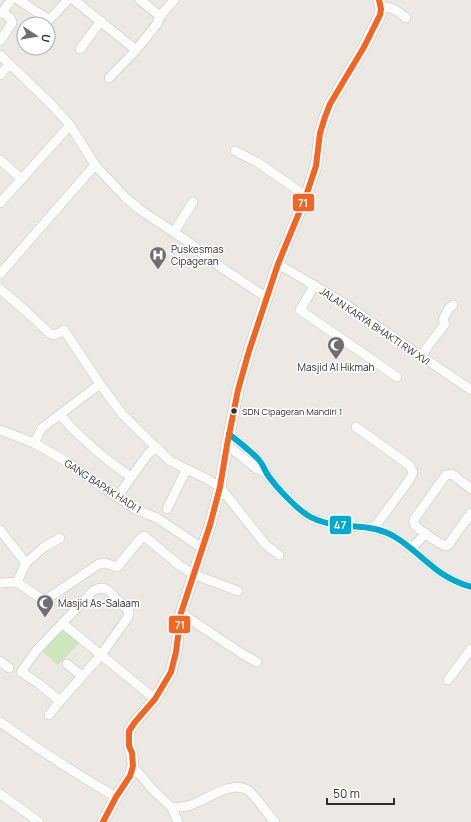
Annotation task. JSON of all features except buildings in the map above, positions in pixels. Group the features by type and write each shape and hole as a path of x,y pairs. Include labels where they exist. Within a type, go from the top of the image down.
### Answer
{"street":[{"path":"0,41 12,20 1,12 11,0"},
{"path":"19,0 49,20 68,0"},
{"path":"74,0 136,50"},
{"path":"140,0 160,16"},
{"path":"109,78 136,50 157,24 160,16 174,0"},
{"path":"178,822 172,808 152,789 134,766 132,753 129,746 129,731 155,699 171,672 176,652 181,613 220,487 238,390 249,351 278,264 306,196 316,166 320,133 330,104 380,15 380,3 398,11 406,18"},
{"path":"80,49 101,21"},
{"path":"0,55 70,125 95,165 124,197 190,243 210,260 267,298"},
{"path":"0,75 10,64"},
{"path":"0,203 70,125"},
{"path":"235,151 257,162 306,196"},
{"path":"0,160 22,179"},
{"path":"0,274 95,165"},
{"path":"174,232 193,202"},
{"name":"JALAN KARYA BHAKTI RW XVI","path":"278,264 315,285 471,390"},
{"path":"315,285 300,310 397,377"},
{"path":"0,289 49,333 54,335 64,330 122,414 170,461 220,487 265,544 279,555"},
{"path":"421,357 445,324 443,320 449,308 453,305"},
{"path":"37,438 42,428 100,384"},
{"path":"60,415 92,448 131,477"},
{"path":"356,427 409,465 412,472 410,480 374,528"},
{"name":"GANG BAPAK HADI 1","path":"0,430 37,438 85,475 135,509 157,518 202,548"},
{"path":"228,439 257,469 265,472 291,501 308,515 336,525 374,528 396,537 441,573 471,587"},
{"path":"120,493 148,454 156,447"},
{"path":"167,509 186,470"},
{"path":"471,489 452,474 446,475 415,518 414,524 426,534 446,546 471,513"},
{"path":"0,530 26,563"},
{"path":"411,549 426,534"},
{"path":"0,583 17,582 40,598 46,599 99,564 105,563 117,567 143,536 145,536 179,565 193,574 238,591"},
{"path":"17,582 26,563 44,547 60,538"},
{"path":"50,715 60,701 101,655 127,620 129,612 105,589 97,588 93,591 36,651 21,672 50,692 60,701"},
{"path":"181,613 257,662"},
{"path":"62,623 155,699"},
{"path":"448,680 471,649"},
{"path":"0,661 9,668"},
{"path":"67,664 82,676"},
{"path":"0,722 70,769 116,797"},
{"path":"102,822 130,776 134,766"},
{"path":"172,808 192,805 208,796 224,790 243,788 255,797 275,822"},
{"path":"0,794 39,822"}],"green space":[{"path":"61,627 80,642 58,665 41,650"}],"transit line":[{"name":"71","path":"103,822 116,797 130,776 133,766 132,753 129,746 129,731 155,699 171,672 176,652 181,613 210,525 220,487 238,390 249,351 278,264 306,196 316,166 320,133 325,117 330,104 364,47 380,15 381,9 379,0"},
{"name":"47","path":"229,434 262,463 267,474 280,490 307,515 328,523 362,527 385,532 401,541 441,573 471,587"}],"place":[{"name":"Puskesmas Cipageran","path":"158,270"},
{"name":"Masjid Al Hikmah","path":"336,360"},
{"name":"SDN Cipageran Mandiri 1","path":"234,411"},
{"name":"Masjid As-Salaam","path":"45,618"}]}
